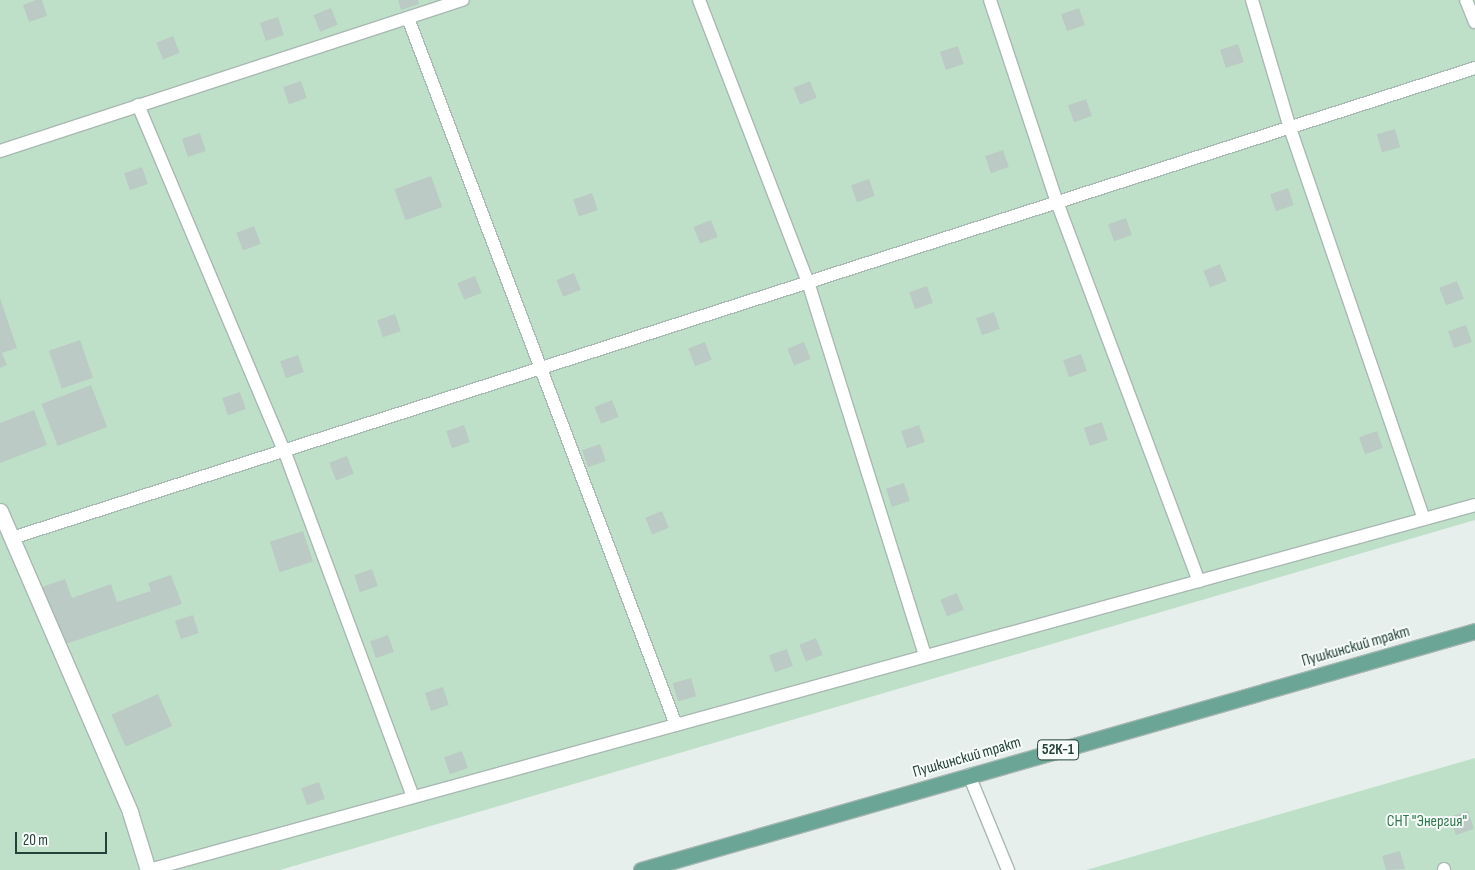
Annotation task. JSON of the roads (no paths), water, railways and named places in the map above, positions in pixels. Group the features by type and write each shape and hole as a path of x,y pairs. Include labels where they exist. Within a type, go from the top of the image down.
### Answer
{"main road":[{"name":"Пушкинский тракт","path":"641,870 1475,631"}],"street":[{"path":"0,511 130,812 149,870"}],"lane":[{"path":"0,151 463,0"},
{"path":"698,0 808,282 925,656"},
{"path":"990,0 1058,202 1199,581"},
{"path":"1252,0 1290,128 1424,519"},
{"path":"1466,0 1475,22"},
{"path":"408,18 542,367 676,725"},
{"path":"12,538 1475,68"},
{"path":"138,105 284,450 413,797"},
{"path":"149,870 1475,505"},
{"path":"970,775 1008,870"}],"park label":[{"name":"СНТ \"Энергия\"","path":"1427,822"}]}
